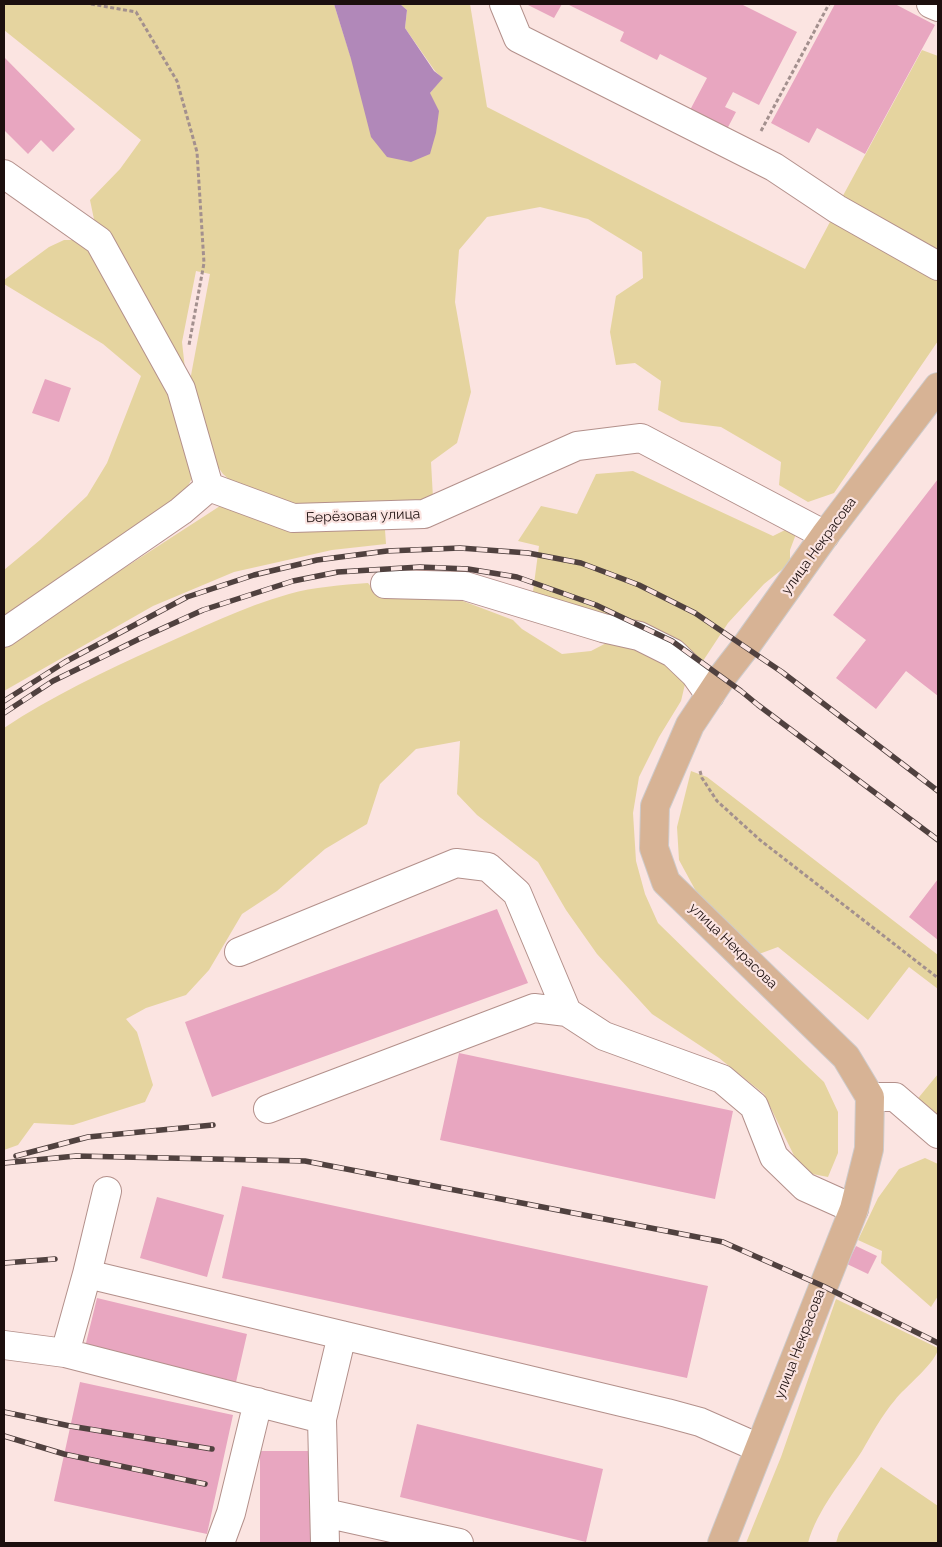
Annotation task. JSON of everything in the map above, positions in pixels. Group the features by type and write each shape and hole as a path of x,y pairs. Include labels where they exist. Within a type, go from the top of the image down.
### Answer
{"main road":[{"name":"улица Некрасова","path":"722,1543 854,1209 869,1149 870,1097 846,1057 666,882 654,848 654,806 690,725 722,676 746,646 825,535 938,387"}],"street":[{"path":"504,4 518,38 774,166 837,209 938,266"},
{"path":"931,4 938,7"},
{"path":"4,174 98,241 181,389 208,487 181,511 4,633"},
{"name":"Берёзовая улица","path":"208,487 294,518 424,514 577,446 641,438 825,535"},
{"path":"384,584 465,586 603,628 639,636 673,653 695,674 710,695"},
{"path":"239,952 456,863 488,867 517,893 566,1012"},
{"path":"268,1109 534,1008 566,1012 604,1036 722,1079 754,1106 774,1157 805,1187 854,1209"},
{"path":"870,1097 895,1097 938,1134"},
{"path":"65,1353 107,1191"},
{"path":"87,1274 675,1415 700,1422 759,1448"},
{"path":"325,1543 322,1419 342,1335"},
{"path":"4,1346 65,1353 322,1419"},
{"path":"220,1543 231,1513 258,1402"},
{"path":"325,1513 459,1543"}],"path":[{"path":"91,4 136,12 177,81 197,152 204,263 181,389"},
{"path":"749,154 828,4"},
{"path":"699,764 702,778 717,801 760,840 938,978"}],"shaded area":[{"path":"4,4 334,4 351,58 430,93 442,78 405,28 407,10 400,4 470,4 487,107 805,269 831,220 938,279 938,341 834,493 808,502 779,485 781,462 721,427 681,422 658,410 661,381 635,363 616,365 610,332 616,296 643,278 642,252 588,219 540,207 487,217 459,250 455,302 471,392 457,443 431,462 433,498 373,508 277,504 243,492 223,474 208,453 189,386 210,274 196,271 182,342 185,369 96,229 90,200 120,169 141,140 4,30"},
{"path":"334,4 400,4 407,10 405,28 434,71 443,78 430,93 439,111 436,133 430,154 411,162 387,157 371,137 351,59"},
{"path":"922,50 938,56 938,255 839,203"},
{"path":"64,240 78,240 88,247 165,374 193,476 185,492 165,505 159,517 4,620 4,570 40,540 87,496 107,463 141,376 103,344 4,284 4,280 49,247"},
{"path":"633,471 773,536 787,529 796,534 790,550 790,563 764,584 728,623 699,667 532,599 539,546 518,541 541,506 577,514 596,474"},
{"path":"220,506 304,527 385,530 386,544 332,550 234,572 153,606 4,691 4,646"},
{"path":"368,583 376,593 455,598 513,620 522,629 562,654 591,651 614,639 670,660 686,680 681,701 659,737 639,777 633,813 636,861 645,894 658,923 824,1082 838,1112 838,1153 828,1177 802,1172 764,1094 719,1058 652,1014 597,954 566,910 538,862 477,815 457,794 460,741 416,749 380,784 367,824 325,849 277,891 242,914 209,970 186,995 146,1008 126,1019 137,1032 153,1085 145,1102 73,1125 34,1123 18,1145 4,1150 4,728 41,705 99,675 239,611 298,592"},
{"path":"691,771 707,777 938,955 938,989 909,967 868,1020 778,947 759,954 698,895 679,860 677,827"},
{"path":"938,1074 938,1119 915,1102"},
{"path":"925,1158 938,1164 938,1296 931,1307 881,1263 882,1251 858,1240 878,1198 899,1169"},
{"path":"836,1299 938,1348 937,1353 927,1367 899,1395 877,1425 862,1451 824,1507 808,1543 746,1543 781,1457"},
{"path":"881,1467 938,1506 938,1543 836,1543 839,1533"}],"building":[{"path":"526,4 562,4 554,18"},
{"path":"567,4 741,4 797,32 759,105 733,92 725,107 736,112 726,131 689,112 707,78 660,54 657,60 620,41 624,32"},
{"path":"835,4 895,4 935,25 865,154 817,128 809,143 771,123"},
{"path":"4,57 75,129 53,152 41,140 28,154 4,130"},
{"path":"45,379 71,388 59,422 32,413"},
{"path":"938,479 938,696 906,671 876,709 836,678 866,640 833,615"},
{"path":"938,879 938,940 909,917"},
{"path":"497,909 528,983 212,1097 185,1022"},
{"path":"459,1053 733,1111 715,1199 440,1140"},
{"path":"242,1186 708,1286 687,1378 222,1278"},
{"path":"157,1197 224,1215 207,1277 140,1258"},
{"path":"856,1246 877,1256 868,1274 847,1264"},
{"path":"97,1298 247,1334 236,1382 85,1347"},
{"path":"80,1382 233,1415 207,1534 54,1501"},
{"path":"417,1424 603,1469 586,1542 400,1497"},
{"path":"260,1451 310,1451 311,1543 260,1543"}],"railway":[{"path":"4,701 65,662 187,597 254,575 317,560 387,551 460,548 528,553 581,563 639,585 695,613 782,672 938,791"},
{"path":"4,713 53,681 139,639 203,610 293,581 338,572 420,567 468,569 517,577 596,605 672,641 938,840"},
{"path":"16,1156 88,1137 213,1125"},
{"path":"4,1163 76,1156 305,1161 723,1242 823,1286 938,1343"},
{"path":"4,1263 55,1259"},
{"path":"4,1412 70,1426 212,1449"},
{"path":"4,1436 64,1454 205,1484"}]}
